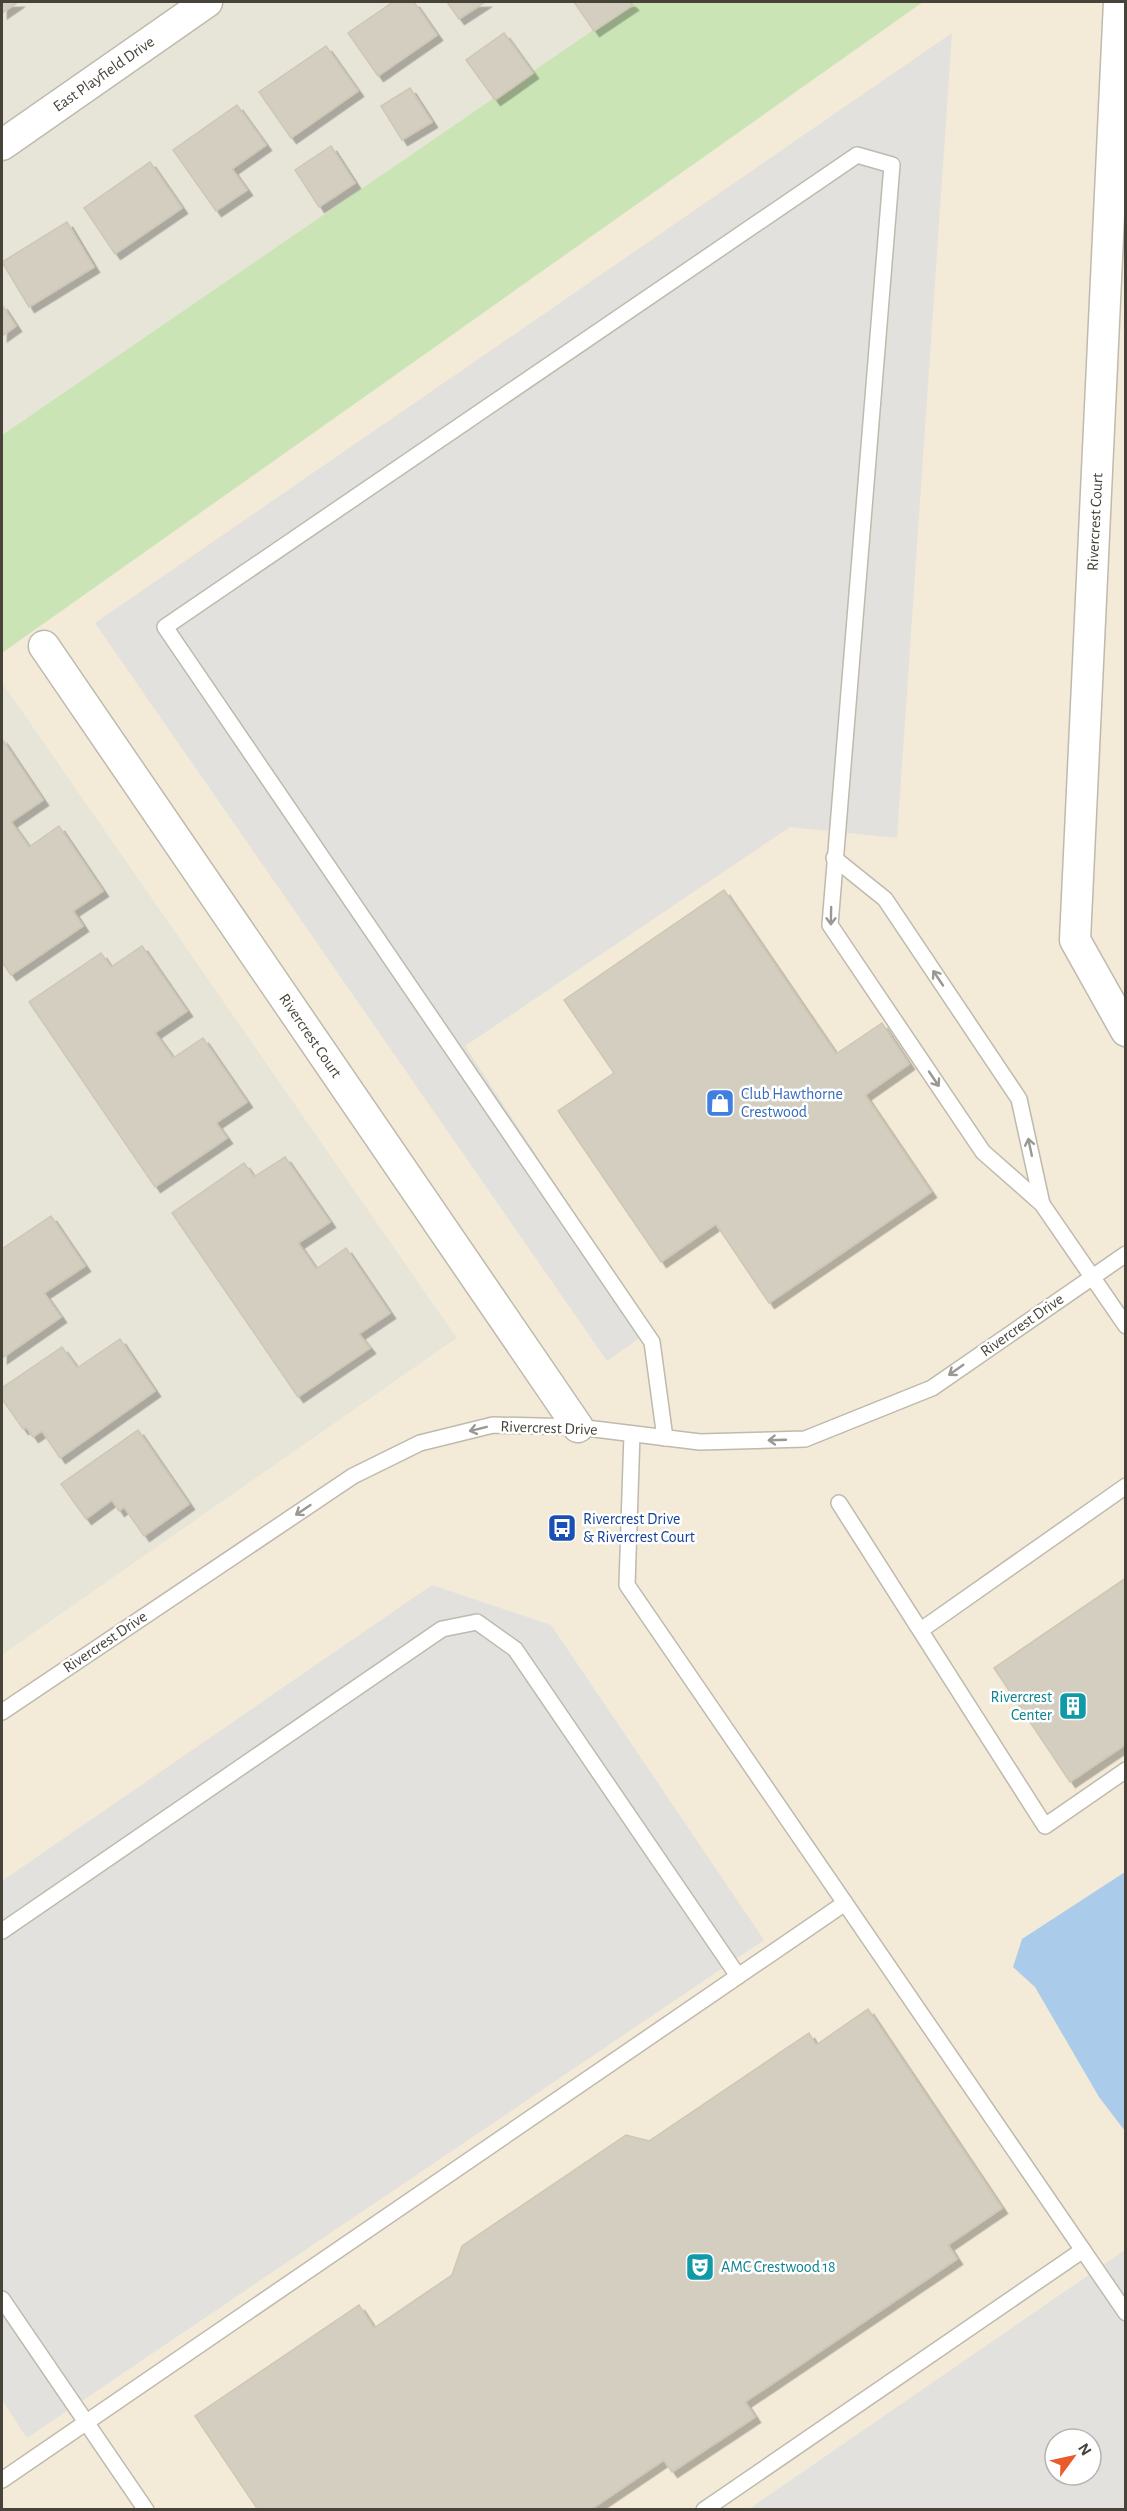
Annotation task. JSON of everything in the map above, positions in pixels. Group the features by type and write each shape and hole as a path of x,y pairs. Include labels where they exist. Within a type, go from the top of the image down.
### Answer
{"street":[{"name":"East Playfield Drive","path":"2,145 207,2"},
{"name":"Rivercrest Court","path":"1119,2 1075,940 1125,1030"},
{"name":"Rivercrest Court","path":"44,646 578,1427"}],"lane":[{"path":"665,1438 652,1342 165,627 857,155 892,165 830,926 984,1152 1042,1204 1125,1326"},
{"path":"834,858 885,899 1020,1099 1042,1204"},
{"name":"Rivercrest Drive","path":"2,1712 363,1472 420,1443 493,1425 578,1427 700,1442 805,1439 932,1388 1125,1254"},
{"path":"632,1434 627,1585 1125,2313"},
{"path":"921,1630 1125,1486"},
{"path":"839,1503 1045,1826 1125,1770"},
{"path":"2,1931 442,1629 477,1622 515,1649 738,1976"},
{"path":"2,2480 845,1903"},
{"path":"704,2510 1083,2250"},
{"path":"2,2299 146,2510"}],"shaded area":[{"path":"2,2 634,2 2,435"},
{"name":"Rivercrest Center","path":"923,2 1125,2 1125,2509 2,2509 2,1655 457,1338 2,682 2,653"},
{"path":"952,33 897,838 790,827 465,1046 651,1330 607,1361 95,623"},
{"path":"2,682 457,1338 2,1655"},
{"path":"432,1585 551,1625 764,1940 27,2438 2,2400 2,1881"},
{"path":"1125,2250 1125,2509 749,2509"}],"green space":[{"path":"634,2 923,2 2,653 2,435"}],"water":[{"path":"1125,1872 1125,2131 1099,2097 1035,1987 1013,1967 1022,1939"}],"building":[{"path":"2,2 18,2 2,13"},
{"path":"393,2 414,2 437,35 378,76 348,33"},
{"path":"447,2 485,2 459,19"},
{"path":"574,2 630,2 633,5 594,31"},
{"path":"504,33 533,73 495,100 466,60"},
{"path":"326,46 358,91 291,138 259,92"},
{"path":"410,88 432,122 402,140 381,106"},
{"path":"237,105 266,145 232,169 247,190 216,211 173,150"},
{"path":"331,146 355,183 319,207 295,170"},
{"path":"150,162 182,208 115,254 84,208"},
{"path":"67,222 94,267 29,307 2,262"},
{"path":"2,305 16,326 2,336"},
{"path":"2,739 43,800 11,822 29,847 59,826 103,891 73,911 83,926 11,975 2,962"},
{"name":"Club Hawthorne Crestwood","path":"724,890 836,1054 882,1023 909,1064 865,1095 931,1192 769,1303 716,1224 661,1262 558,1111 614,1073 564,1000"},
{"path":"142,946 187,1011 155,1033 173,1058 203,1038 247,1102 216,1123 227,1138 155,1187 29,1002 101,953 111,967"},
{"path":"285,1157 330,1222 298,1243 316,1269 346,1248 390,1313 359,1334 370,1348 298,1397 172,1213 244,1163 254,1177"},
{"path":"51,1216 85,1266 44,1293 61,1317 2,1358 2,1249"},
{"path":"120,1339 155,1391 60,1458 42,1431 33,1437 26,1427 23,1429 2,1399 2,1388 62,1347 77,1368"},
{"path":"138,1430 189,1504 144,1536 124,1507 119,1511 112,1500 86,1519 61,1484"},
{"name":"Rivercrest Center","path":"1126,1578 1126,1744 1070,1782 994,1668"},
{"name":"AMC Crestwood 18","path":"868,2009 1002,2208 948,2245 957,2259 745,2402 755,2417 672,2472 664,2460 590,2510 258,2510 195,2416 359,2305 374,2328 452,2275 462,2246 626,2135 649,2141 809,2033 816,2045"}],"place":[{"name":"Club Hawthorne Crestwood","path":"720,1103"},
{"name":"Rivercrest Drive & Rivercrest Court","path":"562,1528"},
{"name":"Rivercrest Center","path":"1073,1706"},
{"name":"AMC Crestwood 18","path":"700,2267"}]}
